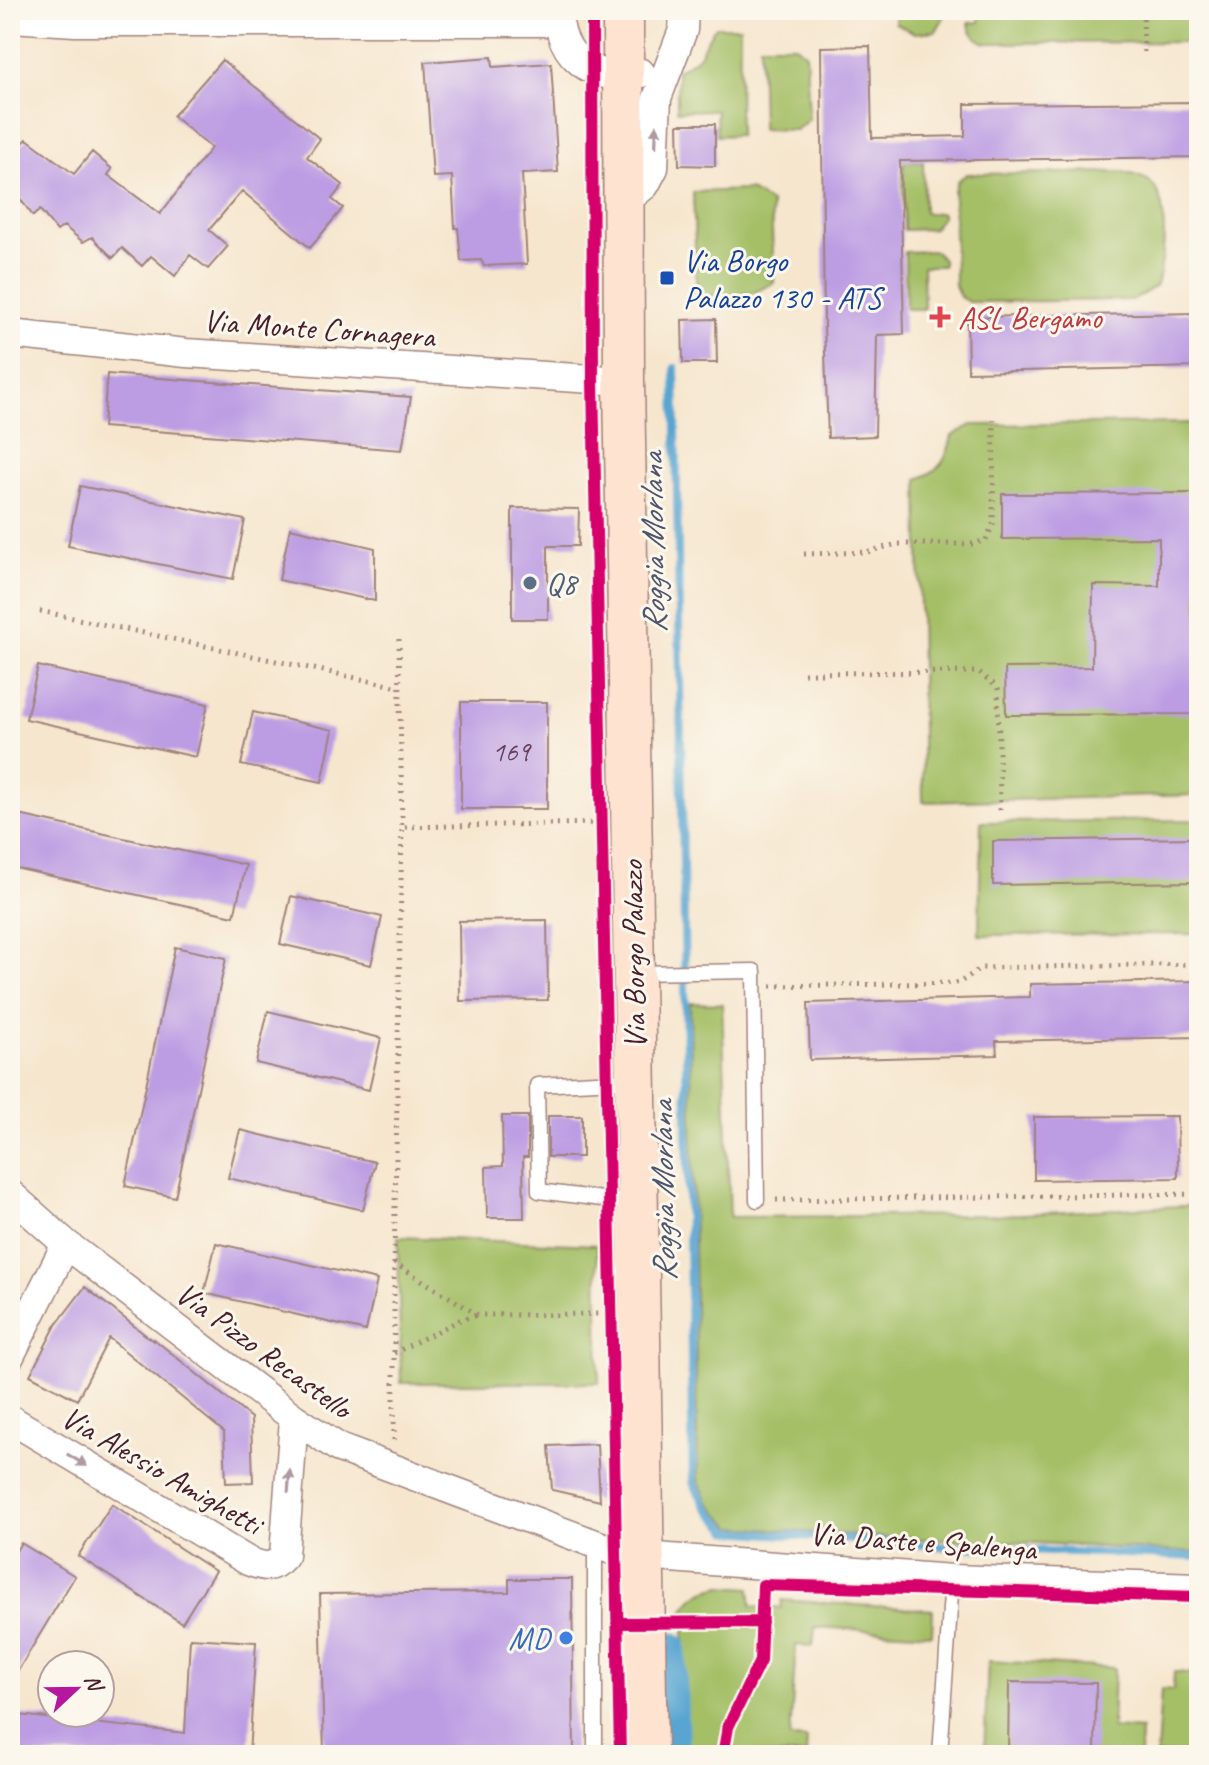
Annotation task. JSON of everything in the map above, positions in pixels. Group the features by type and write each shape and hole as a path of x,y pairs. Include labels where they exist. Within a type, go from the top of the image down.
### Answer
{"main road":[{"name":"Via Borgo Palazzo","path":"623,10 624,381 643,973 635,1080 647,1755"}],"street":[{"path":"624,202 645,185 654,168 657,98 683,30 684,10"},
{"path":"10,18 75,22 558,16 562,37 580,61 592,70 623,77 645,72 655,66 678,43"},
{"name":"Via Monte Cornagera","path":"10,334 186,353 624,381"},
{"name":"Via Pizzo Recastello","path":"10,1194 66,1244 294,1418 339,1448 595,1543 643,1556"},
{"path":"10,1356 66,1244"},
{"name":"Via Alessio Amighetti","path":"10,1419 248,1561 265,1568 277,1564 284,1556 294,1418"},
{"name":"Via Daste e Spalenga","path":"643,1556 952,1579 1199,1587"}],"lane":[{"path":"643,973 754,971 757,1200"},
{"path":"635,1080 537,1085 539,1191 637,1204"},
{"path":"595,1543 595,1755"},
{"path":"940,1755 952,1579"}],"path":[{"path":"1143,10 1144,58"},
{"path":"804,554 867,552 897,544 973,544 986,540 993,524 994,414"},
{"path":"40,611 399,687"},
{"path":"394,1454 394,1263 402,827 399,639"},
{"path":"804,673 979,672 998,688 1000,812"},
{"path":"602,807 603,838"},
{"path":"402,827 603,823"},
{"path":"754,986 959,983 981,968 1199,964"},
{"path":"757,1200 1199,1194"},
{"path":"394,1263 478,1315"},
{"path":"612,1300 612,1329"},
{"path":"394,1353 460,1320 478,1315 612,1314"}],"green space":[{"path":"895,10 943,10 943,19 936,31 915,33 895,23"},
{"path":"979,10 1199,10 1199,42 985,43 974,35 969,23 979,22"},
{"path":"716,27 740,27 739,135 717,136 716,110 677,111 677,70 699,55"},
{"path":"760,45 795,45 806,53 809,119 796,130 762,129"},
{"path":"923,162 924,213 942,213 942,217 933,229 904,230 903,163"},
{"path":"1121,172 1150,182 1161,203 1164,231 1157,285 1134,300 969,302 960,297 955,285 954,191 957,181 967,174"},
{"path":"749,190 771,203 774,283 751,294 697,296 693,192"},
{"path":"935,251 943,260 943,266 923,266 924,309 906,309 905,252"},
{"path":"1199,423 1199,795 923,802 918,479 933,472 942,463 952,436 972,425"},
{"path":"1199,820 1199,934 979,935 981,822"},
{"path":"690,1003 722,1004 730,1217 1004,1215 1199,1205 1199,1553 732,1527 709,1503 698,1481"},
{"path":"398,1237 597,1245 599,1383 401,1383"},
{"path":"721,1586 750,1588 752,1606 781,1608 782,1600 933,1610 932,1634 815,1627 813,1646 796,1645 790,1738 807,1739 806,1755 685,1755 684,1610 700,1594"},
{"path":"988,1661 1114,1668 1112,1728 1141,1730 1140,1755 984,1755"},
{"path":"1174,1672 1199,1674 1199,1755 1157,1755 1161,1689 1173,1690"}],"building":[{"path":"870,46 872,138 965,136 965,104 1199,102 1199,157 900,161 904,334 877,335 875,436 828,438 821,47"},
{"path":"492,57 493,67 551,63 558,172 522,174 527,264 484,266 481,260 461,261 458,228 455,228 452,176 433,177 425,62"},
{"path":"222,60 320,139 307,157 343,185 332,199 343,208 310,248 242,191 209,230 228,246 208,269 190,255 175,276 151,256 142,266 122,248 113,258 92,237 83,242 64,226 57,231 40,210 33,216 10,185 10,155 27,139 74,174 92,152 112,169 108,175 160,214 211,148 173,116"},
{"path":"678,124 715,124 715,166 679,165"},
{"path":"1199,313 1199,367 968,372 967,317"},
{"path":"716,319 717,363 683,363 682,320"},
{"path":"107,374 411,397 402,450 103,427"},
{"path":"80,486 245,520 233,579 68,546"},
{"path":"1196,493 1198,714 1006,715 1005,668 1092,667 1093,585 1159,586 1159,538 1002,539 1002,494"},
{"name":"Q8","path":"512,508 579,509 578,546 548,546 548,619 512,619"},
{"path":"290,528 375,548 375,601 279,580"},
{"path":"38,666 208,704 196,757 26,719"},
{"path":"461,702 547,702 547,809 461,809"},
{"path":"253,712 333,730 322,782 241,765"},
{"path":"10,813 246,865 234,916 10,867"},
{"path":"1199,838 1199,882 993,885 993,841"},
{"path":"291,896 382,917 371,965 280,944"},
{"path":"547,920 548,1000 460,1001 459,921"},
{"path":"175,947 226,958 175,1197 125,1186"},
{"path":"1199,981 1199,1037 996,1041 997,1055 810,1060 808,1003 1030,997 1030,984"},
{"path":"268,1011 381,1038 369,1090 256,1063"},
{"path":"502,1116 528,1116 528,1157 523,1157 524,1218 487,1218 486,1167 503,1166"},
{"path":"548,1116 582,1116 582,1157 548,1157"},
{"path":"1177,1116 1178,1178 1034,1180 1034,1117"},
{"path":"240,1130 375,1162 363,1210 228,1178"},
{"path":"216,1243 377,1280 366,1331 204,1293"},
{"path":"85,1287 251,1418 253,1482 226,1483 224,1432 109,1338 77,1400 30,1375 56,1325"},
{"path":"597,1444 600,1501 552,1490 549,1446"},
{"path":"112,1504 215,1571 182,1623 78,1556"},
{"path":"21,1543 75,1576 10,1684 10,1560"},
{"path":"509,1579 572,1579 574,1755 324,1755 320,1594 509,1592"},
{"path":"190,1638 256,1642 249,1755 10,1755 10,1714 36,1717 36,1729 116,1729 116,1726 185,1733"},
{"path":"1009,1682 1096,1683 1095,1755 1008,1755"}],"waterway":[{"name":"Roggia Morlana","path":"675,368 693,1482 706,1506 729,1531 949,1547 1199,1557"},
{"path":"672,1646 675,1755"}],"cycle path":[{"path":"592,10 593,380 620,1755"},
{"path":"723,1755 728,1727 760,1661 763,1585 1199,1597"},
{"path":"619,1623 762,1622"}],"place":[{"name":"Via Borgo Palazzo 130 - ATS","path":"667,278"},
{"name":"ASL Bergamo","path":"940,317"},
{"name":"Q8","path":"530,583"},
{"name":"MD","path":"566,1638"}]}
